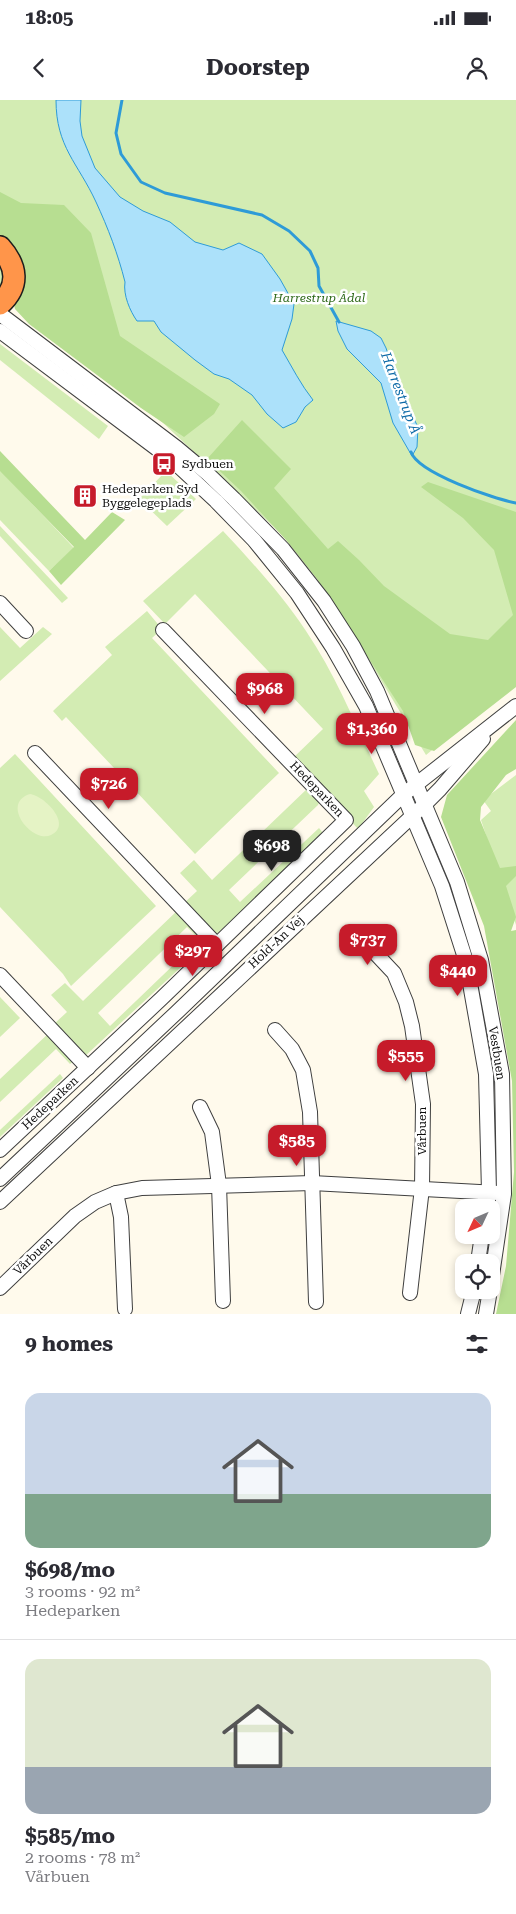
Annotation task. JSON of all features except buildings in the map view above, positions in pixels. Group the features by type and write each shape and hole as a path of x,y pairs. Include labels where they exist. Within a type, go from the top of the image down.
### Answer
{"highway":[{"path":"0,248 12,265 14,274 12,291 0,304"}],"street":[{"path":"0,314 177,448 215,480 283,549 324,601 353,646 377,692 424,805"},
{"path":"0,331 172,460 254,540 297,593 333,648 366,706 404,794"},
{"path":"0,602 26,631"},
{"name":"Hedeparken","path":"0,1150 346,820 163,630"},
{"name":"Hold-An Vej","path":"0,1179 404,794 516,706"},
{"name":"Hold-An Vej","path":"0,1202 424,805 501,718"},
{"path":"35,753 217,945"},
{"name":"Vestbuen","path":"404,794 442,886 466,961 486,1074 488,1199"},
{"name":"Vestbuen","path":"424,805 457,882 481,960 502,1074 504,1194 495,1254"},
{"name":"Vårbuen","path":"362,939 394,973 406,1002 412,1026 423,1104 422,1188 410,1293"},
{"name":"Hedeparken","path":"0,974 88,1068"},
{"path":"275,1030 292,1049 303,1070 310,1112 316,1302"},
{"path":"200,1107 212,1132 219,1185 223,1301"},
{"name":"Hedeparken","path":"13,1138 38,1166"},
{"name":"Vårbuen","path":"0,1288 75,1216 95,1202 116,1193 142,1188 312,1183 504,1194"},
{"path":"116,1193 120,1217 125,1309"},
{"path":"468,1314 472,1299"},
{"path":"486,1314 488,1299"}],"green space":[{"name":"Harrestrup Ådal","path":"0,100 516,100 516,682 426,755 308,559 112,375 0,288"},
{"path":"0,192 21,203 64,205 91,233 120,336 220,404 214,414 184,437 141,408 29,324 15,309 0,240"},
{"path":"0,344 108,426 99,439 0,360"},
{"path":"242,420 291,469 274,488 328,549 338,541 384,586 450,634 488,640 513,615 494,550 463,518 421,487 428,482 516,512 516,687 434,751 415,745 403,711 317,579 286,540 241,491 207,459"},
{"path":"0,451 85,540 112,512 125,520 61,585 49,571 74,547 0,471"},
{"path":"0,470 74,548 49,571 0,520"},
{"path":"166,471 196,499 167,526 139,499"},
{"path":"0,526 68,598 62,603 0,536"},
{"path":"223,531 277,592 317,648 345,701 379,774 364,791 374,807 358,829 293,758 323,729 195,594 165,624 143,601"},
{"path":"147,611 162,629 152,638 279,773 195,854 66,717 62,721 53,711 112,655 105,647"},
{"path":"0,627 20,648 43,627 52,634 0,681"},
{"path":"516,720 516,769 506,775 481,807 480,820 500,868 516,866 516,876 506,886 516,917 511,931 516,930 516,1314 496,1314 506,1266 514,1172 512,1081 484,926 441,817 447,795"},
{"path":"15,754 156,906 71,986 63,974 0,907 0,768"},
{"path":"516,775 516,925 481,820 491,811 483,800"},
{"path":"309,787 320,800 318,805 229,890 240,902 319,828 323,833 214,937 183,904 197,891 180,873 194,860 212,880"},
{"path":"30,794 49,805 58,818 59,825 57,830 51,835 35,834 22,821 18,813 18,805 22,799"},
{"path":"178,910 208,941 204,944 187,927 98,1013 110,1026 188,951 193,956 84,1057 53,1025 67,1012 51,995 65,983 83,1001"},
{"path":"0,997 20,1018 0,1037"},
{"path":"49,1033 75,1060 70,1064 56,1049 0,1102 0,1079"},
{"path":"60,1074 63,1078 0,1137 0,1130"}],"water":[{"path":"56,100 81,100 80,121 82,136 95,168 120,197 143,211 170,222 195,242 223,250 239,243 262,254 280,279 294,304 292,319 282,350 313,400 305,407 296,422 283,428 267,414 252,395 229,379 214,374 195,360 161,332 154,321 137,321 128,303 125,282 105,222 64,143 57,116"},
{"path":"336,321 371,331 381,338 402,395 418,427 417,447 412,456 393,423 381,383 347,349 338,331"}],"waterway":[{"name":"Harrestrup Å","path":"122,100 116,133 121,154 141,182 165,193 262,215 289,231 310,251 318,268 319,286 339,322"},
{"name":"Harrestrup Å","path":"411,452 417,460 441,476 475,491 516,503"}],"place":[{"name":"Sydbuen","path":"164,464"},
{"name":"Hedeparken Syd Byggelegeplads","path":"85,496"}]}
